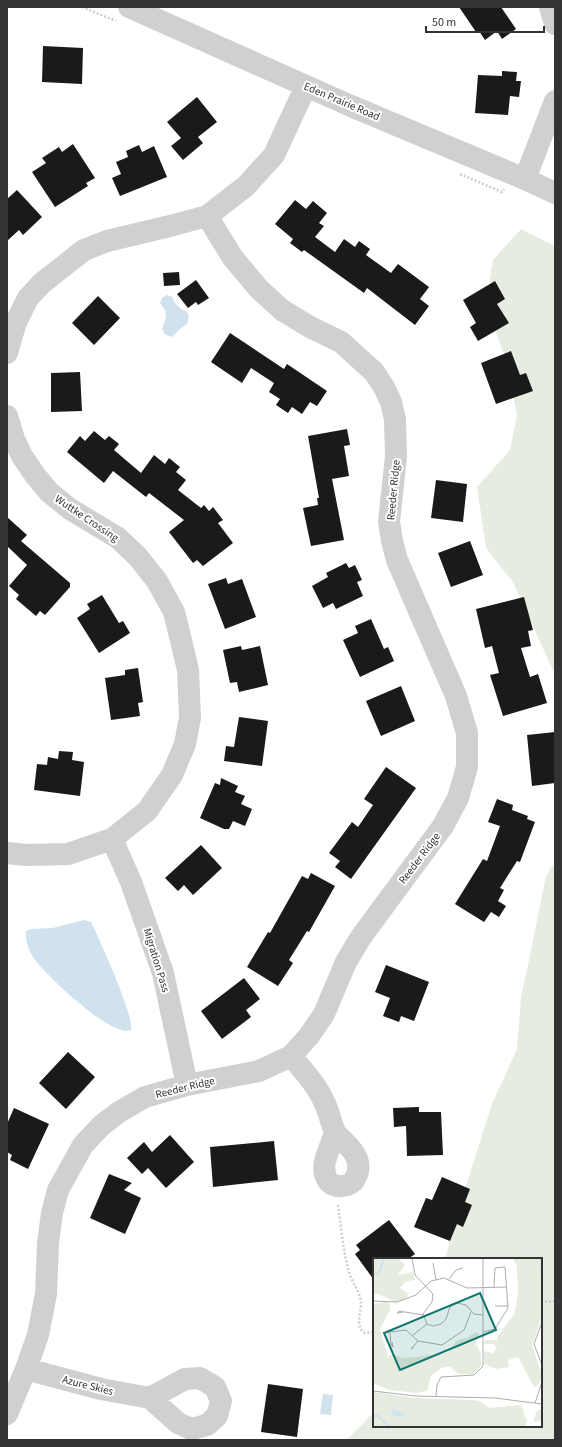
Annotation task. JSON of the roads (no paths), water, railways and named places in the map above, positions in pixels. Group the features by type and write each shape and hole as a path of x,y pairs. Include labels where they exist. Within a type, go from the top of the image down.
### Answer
{"street":[{"name":"Eden Prairie Road","path":"129,7 306,86 555,193"},
{"path":"550,7 555,24"},
{"path":"7,354 16,322 28,298 42,283 84,250 107,241 207,216 246,186 274,155 306,86"},
{"path":"524,179 555,101"},
{"name":"Reeder Ridge","path":"7,1414 26,1369 38,1335 46,1294 48,1243 52,1213 58,1190 83,1145 102,1125 120,1112 146,1097 187,1085 260,1072 291,1056 309,1036 324,1014 346,962 361,937 443,826 458,798 466,767 467,733 456,696 397,560 392,541 389,522 396,456 395,419 391,402 390,383 374,372 340,342 310,327 282,310 259,289 233,258 207,216"},
{"name":"Wuttke Crossing","path":"7,416 14,439 22,456 49,492 70,509 118,538 138,557 157,581 174,612 180,632 188,670 190,718 185,744 172,775 147,811 112,839 68,854 27,855 7,852"},
{"name":"Migration Pass","path":"112,839 131,882 163,973 187,1085"},
{"path":"291,1056 311,1079 327,1105 335,1133 352,1148 358,1159 359,1171 354,1181 346,1185 335,1186 327,1181 324,1171 326,1159 335,1133"},
{"name":"Azure Skies","path":"26,1369 101,1389 150,1398"}],"water":[{"path":"167,295 172,297 175,303 181,309 186,311 189,316 187,324 171,337 165,334 162,329 166,317 165,310 160,303 162,298"},
{"path":"84,920 91,922 108,960 128,1010 131,1030 126,1031 104,1022 77,1002 42,968 29,950 26,939 26,931 31,929 53,928"},
{"path":"323,1394 333,1395 331,1415 320,1414"}]}
